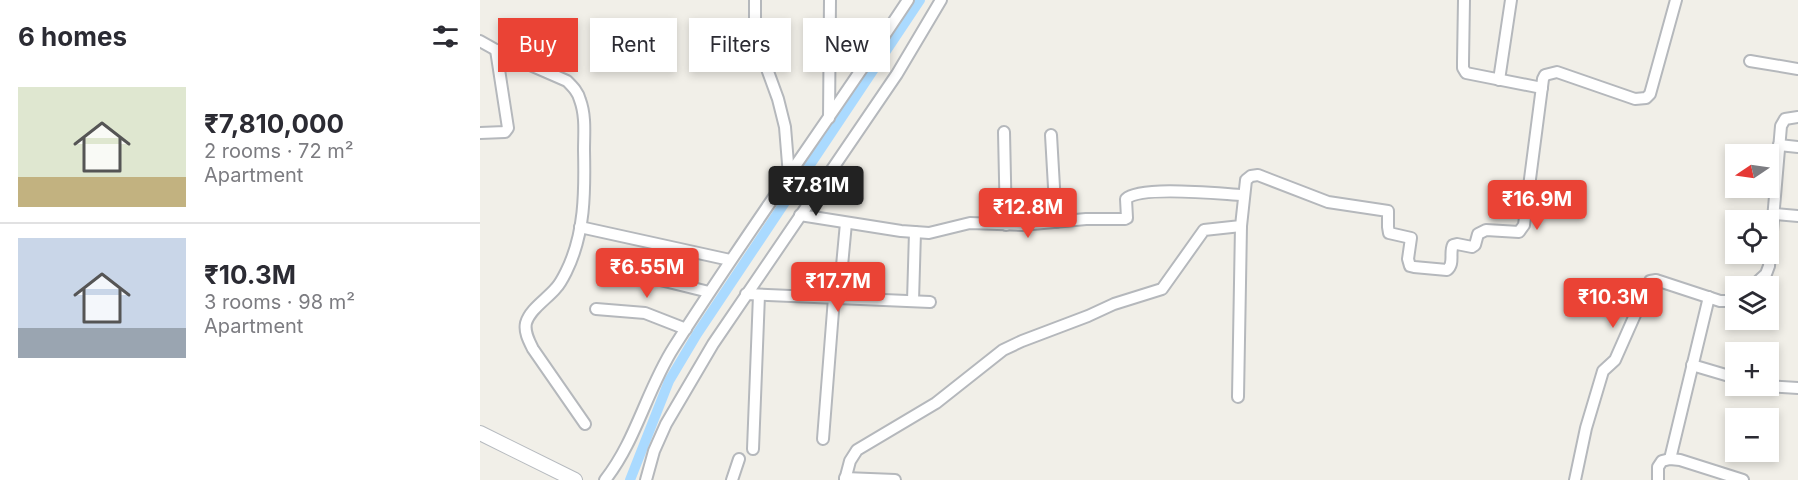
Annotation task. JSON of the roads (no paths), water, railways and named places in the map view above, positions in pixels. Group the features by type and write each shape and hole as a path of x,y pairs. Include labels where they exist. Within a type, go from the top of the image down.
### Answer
{"main road":[{"path":"480,433 558,476 574,480"}],"street":[{"path":"755,0 755,25 759,47 778,99 785,127 789,176"},
{"path":"829,118 830,0"},
{"path":"605,480 620,459 653,386 709,292 908,0"},
{"path":"646,480 654,451 666,424 713,344 897,74 941,0"},
{"path":"1464,0 1463,68 1466,73 1542,88"},
{"path":"1499,80 1511,0"},
{"path":"1238,396 1241,226 1246,180 1258,175 1328,202 1385,209 1389,214 1389,233 1411,238 1408,259 1410,266 1447,270 1451,264 1453,245 1472,247 1475,245 1478,234 1486,230 1515,233 1522,230 1545,75 1557,72 1635,99 1646,98 1650,94 1676,0"},
{"path":"480,41 567,81 575,88 580,100 584,116 585,180 580,227 566,271 557,288 531,313 526,324 527,337 533,349 585,424"},
{"path":"480,133 505,132 508,128 496,50"},
{"path":"1750,61 1798,69"},
{"path":"1798,117 1785,119 1781,126 1779,145 1798,147"},
{"path":"1004,132 1006,225"},
{"path":"1051,135 1056,222"},
{"path":"800,215 929,233 970,223 1006,225 1086,219 1125,219 1127,218 1126,199 1134,194 1180,191 1243,195"},
{"path":"1779,214 1798,216"},
{"path":"824,439 836,298 846,223"},
{"path":"895,480 845,479 857,450 936,403 1003,350 1114,304 1162,289 1204,230 1241,226"},
{"path":"580,227 730,260"},
{"path":"913,302 915,232"},
{"path":"628,272 709,292"},
{"path":"1575,480 1586,428 1603,371 1615,360 1650,281 1656,280 1725,302"},
{"path":"747,294 930,302"},
{"path":"753,450 759,295"},
{"path":"1670,459 1709,297"},
{"path":"596,309 645,313 686,329"},
{"path":"1692,365 1725,375"},
{"path":"1779,387 1798,388"},
{"path":"732,480 738,459"},
{"path":"1658,480 1658,467 1662,461 1670,459 1680,460 1743,480"}],"waterway":[{"path":"630,480 669,381 697,334 920,0"}]}
